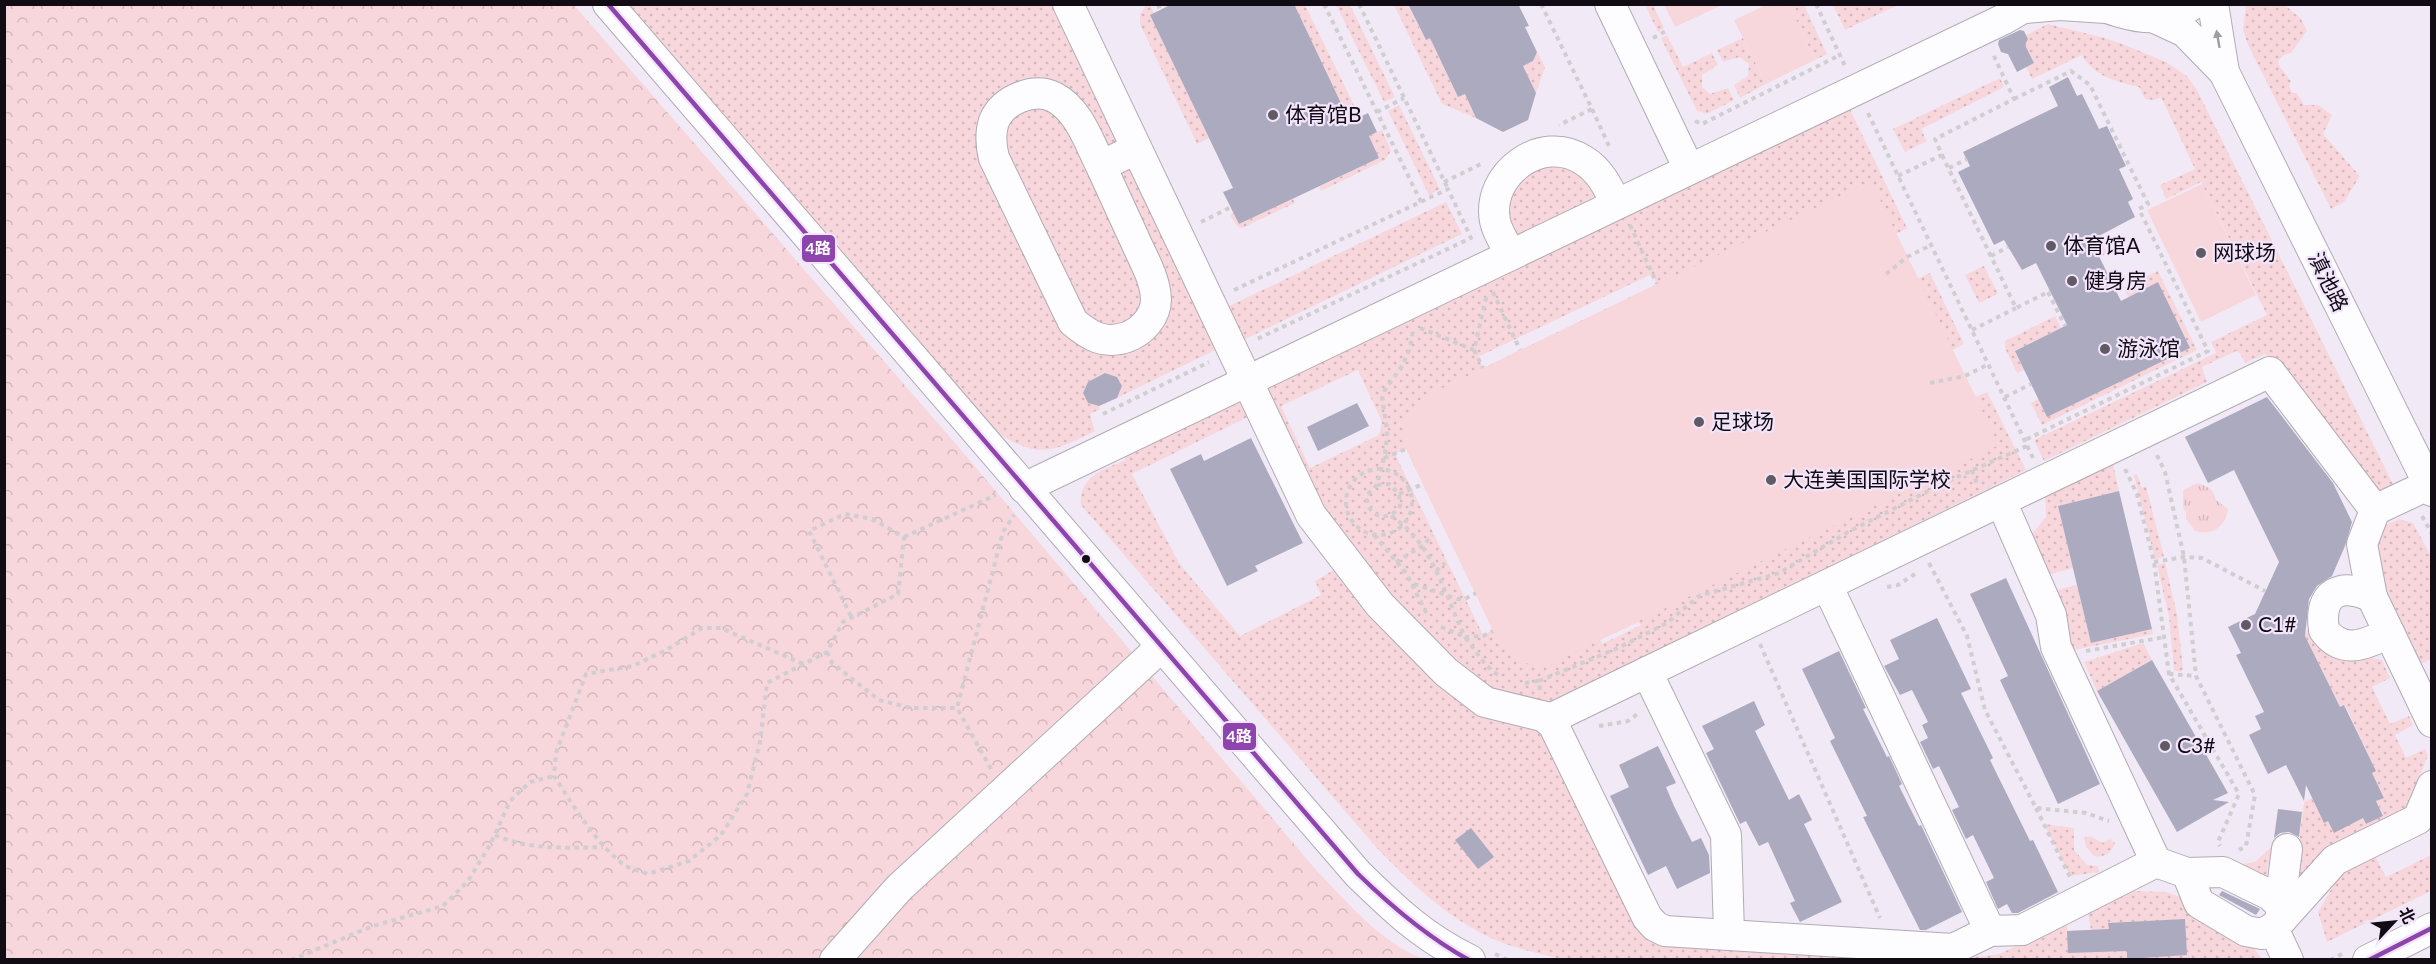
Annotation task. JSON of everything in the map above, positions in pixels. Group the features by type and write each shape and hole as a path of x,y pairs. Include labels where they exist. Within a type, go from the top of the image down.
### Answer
{"street":[{"path":"608,4 1012,499 1161,647 1358,874 1406,921 1470,960"},
{"path":"1068,4 1311,515 1380,605 1446,672 1485,702 1551,726 1653,685 1751,621 2270,372 2374,510"},
{"path":"1610,4 1689,169"},
{"path":"2157,19 2182,12 2193,4"},
{"path":"2213,4 2224,72"},
{"path":"1012,499 1247,382 1511,255 1623,213 1689,169 2028,6 2104,6 2132,16 2157,19 2185,32 2224,72"},
{"name":"滇池路","path":"2224,72 2423,490"},
{"path":"1041,94 1053,97 1066,106 1078,120 1101,166 1151,275 1156,300 1150,320 1141,329 1121,339 1105,341 1095,338 1073,321 994,158 991,146 993,123 998,114 1009,104 1024,95 1041,94"},
{"path":"1101,166 1136,149"},
{"path":"1511,255 1495,223 1494,203 1500,185 1511,169 1527,158 1545,152 1564,152 1582,159 1597,171 1623,213"},
{"path":"2423,490 2374,510 2362,544 2372,597 2432,722"},
{"path":"2001,501 2051,615 2056,647 2156,862"},
{"path":"1827,585 1990,931"},
{"path":"2372,597 2357,590 2339,590 2332,595 2324,612 2324,630 2335,641 2352,647 2361,646 2389,633"},
{"path":"835,960 898,888 1161,647"},
{"path":"1653,685 1726,835 1729,933"},
{"path":"1551,726 1647,917 1655,926 1665,931 1729,933 1953,949 1990,931 2022,930 2156,862 2187,873 2223,872 2271,895 2288,960"},
{"path":"2187,873 2199,903 2246,931 2262,934 2335,860 2418,819 2432,786"},
{"path":"2278,917 2288,849"},
{"path":"2368,960 2432,928"}],"path":[{"path":"1158,4 1160,10"},
{"path":"1324,4 1421,202"},
{"path":"1103,414 1471,238 1359,4"},
{"path":"1541,4 1592,109 1550,130"},
{"path":"1816,4 2044,480"},
{"path":"1982,29 2014,99"},
{"path":"1647,30 1656,49"},
{"path":"1652,38 1666,31"},
{"path":"1691,120 1702,123 1840,56"},
{"path":"2016,308 1935,139 2072,71 2091,85 2149,206 2139,209 2208,351 2025,440"},
{"path":"1377,112 1404,98"},
{"path":"1737,99 1740,105"},
{"path":"1898,176 1942,154"},
{"path":"1949,168 1967,159"},
{"path":"1444,182 1486,161"},
{"path":"1230,281 1235,291 1448,189"},
{"path":"1201,222 1231,207"},
{"path":"1196,212 1206,232"},
{"path":"1623,213 1658,284"},
{"path":"1886,274 1907,256 1931,245"},
{"path":"1991,256 2007,247"},
{"path":"1483,368 1474,350 1489,285 1520,350"},
{"path":"1972,330 2049,292 2065,327"},
{"path":"1474,350 1414,326 1406,357 1382,398 1387,429 1384,458 1377,485 1367,495 1367,505 1376,516 1391,516 1404,524 1436,571 1466,638 1485,664 1498,676 1507,679"},
{"path":"1930,383 1965,376 1989,364"},
{"path":"2005,397 2031,384"},
{"path":"2146,431 2164,471 2184,557 2196,676 2255,795 2246,846 2234,853"},
{"path":"1516,682 1539,681 1618,648 1667,623 1699,596 1779,573 1858,527 1946,482 2027,446"},
{"path":"2115,446 2137,494 2154,562 2169,674 2239,794 2218,842 2223,852"},
{"path":"1384,458 1406,449"},
{"path":"1382,468 1398,475 1410,490 1412,504 1410,515 1404,524 1385,535 1374,535 1363,532 1348,516 1345,506 1346,495 1350,484 1357,476 1366,470 1382,468"},
{"path":"1377,485 1389,484 1399,494 1400,506 1391,516"},
{"path":"1399,494 1423,484"},
{"path":"2423,490 2432,534"},
{"path":"851,616 809,531 845,514 872,519 904,537 1012,499"},
{"path":"1003,791 957,708 1012,499"},
{"path":"1374,535 1413,584 1431,618"},
{"path":"1396,562 1421,547 1432,535"},
{"path":"803,664 721,628 702,628 668,649 633,666 586,674 556,753 554,776 604,847 625,866 648,874 689,861 721,835 747,794 760,742 767,683 827,652 843,622 897,594 904,537"},
{"path":"1917,541 1967,636 1985,710 2073,882"},
{"path":"2154,562 2184,557 2202,558 2265,591"},
{"path":"1436,571 1445,563"},
{"path":"1413,584 1461,599 1476,593"},
{"path":"1751,621 1892,945"},
{"path":"1436,623 1448,632 1466,638 1483,636 1493,631"},
{"path":"2061,656 2165,637"},
{"path":"827,652 832,663 879,700 911,708 957,708"},
{"path":"2169,674 2196,676"},
{"path":"1539,681 1542,707 1551,726 1581,730 1628,721 1653,685"},
{"path":"291,960 373,926 443,906 468,881 495,835 510,801 530,782 554,776"},
{"path":"2036,808 2086,813 2122,826 2141,828"},
{"path":"495,835 513,843 561,848 604,847"}],"green space":[{"path":"5,4 574,5 956,444 1317,871 1379,933 1408,952 1424,959 5,960"},
{"path":"629,5 1059,5 1223,346 1117,398 1122,386 1117,377 1105,373 1088,382 1083,393 1088,403 1099,406 1100,409 1090,414 1095,431 1069,444 1047,450 1036,450 998,433"},
{"path":"1146,5 1150,5 1154,13 1151,15 1209,138 1197,144 1140,24 1140,14"},
{"path":"1294,5 1305,5 1360,117 1350,121"},
{"path":"1336,5 1350,5 1395,97 1384,102"},
{"path":"1394,5 1408,5 1425,39 1430,38 1458,97 1465,94 1476,118 1442,104"},
{"path":"1645,5 1653,5 1664,28 1658,32"},
{"path":"1664,5 1722,5 1675,27"},
{"path":"1766,5 1789,5 1815,60 1766,84 1734,20"},
{"path":"1789,5 1804,5 1827,54 1815,60"},
{"path":"1833,5 1898,5 1845,30"},
{"path":"2246,5 2285,5 2301,19 2307,31 2291,53 2284,55 2278,61 2280,67 2291,81 2289,85 2292,93 2297,93 2304,105 2318,105 2332,115 2323,134 2360,176 2344,202 2331,209 2248,45 2243,30"},
{"path":"2048,24 2125,45 2166,62 2187,76 2197,90 2394,486 2393,490 2368,493 2265,354 2245,363 2240,353 2236,351 2202,367 2207,382 2044,461 2034,440 2216,353 2211,342 2267,315 2201,182 2166,199 2160,185 2195,169 2161,97 2154,100 2145,99 2139,87 2106,77 2092,68 2082,55 2032,79 2026,67 2034,63 2030,56 2026,58 2025,45 2028,39 2026,35"},
{"path":"1667,35 1683,67 1712,53 1718,65 1702,75 1702,87 1710,94 1728,88 1734,100 1707,114 1697,111 1661,38"},
{"path":"1743,38 1766,84 1740,98 1734,85 1748,76 1749,64 1739,57 1723,62 1717,50"},
{"path":"1537,52 1545,67 1536,93 1523,66 1533,61"},
{"path":"2000,78 2004,87 1921,129 1927,141 1905,152 1893,129"},
{"path":"1399,105 1440,189 1429,195 1388,111"},
{"path":"1848,105 1907,228 1896,234 1917,279 1930,273 1964,344 1952,350 1975,397 1987,392 2026,470 1539,709 1486,696 1437,653 1319,511 1261,389","holes":["1652,274 1657,284 1483,368 1478,357","1358,370 1382,422 1379,435 1310,468 1281,406","1406,449 1493,630 1483,635 1395,454","1639,622 1641,625 1602,644 1600,640"]},
{"path":"1382,130 1391,151 1385,160 1321,191 1319,187 1379,158 1369,136"},
{"path":"1564,152 1616,204 1511,255 1500,185"},
{"path":"1871,181 1999,445 1549,665 1528,664 1509,653 1499,643 1406,449 1404,427 1413,408 1424,397"},
{"name":"网球场","path":"2202,184 2256,295 2201,322 2147,210"},
{"path":"1293,199 1295,203 1242,228 1237,226 1230,215 1234,213 1239,224"},
{"path":"1446,202 1462,234 1243,340 1227,307"},
{"path":"2109,210 2117,227 2099,236 2107,253 2100,257 2083,223"},
{"path":"1984,266 1998,294 1979,303 1965,275"},
{"path":"2158,271 2197,350 2042,425 2031,403 2038,399 2047,417 2189,348 2158,283 2128,297 2124,287"},
{"path":"2055,316 2061,328 2015,351 2024,370 2017,373 2005,348 2005,341"},
{"path":"1236,402 1242,402 1254,414 1132,474 1179,563 1240,636 1321,595 1315,581 1337,568 1365,604 1541,722 1641,919 1928,959 1565,960 1493,939 1460,921 1430,899 1376,847 1081,505 1084,487 1094,475 1125,460 1124,457"},
{"path":"2113,464 2119,491 2058,506 2073,568 2048,575 2032,534 2046,517 2045,494"},
{"path":"2137,474 2142,488 2146,486 2164,557 2155,559 2134,475"},
{"path":"2197,483 2210,488 2216,500 2228,509 2224,521 2212,531 2195,531 2186,519 2186,512 2183,508 2183,490"},
{"path":"2399,519 2413,523 2431,556 2431,659 2415,667 2376,573 2376,533 2383,526"},
{"path":"2165,563 2177,614 2183,669 2180,672 2174,670 2169,617 2157,565"},
{"path":"2077,585 2091,643 2152,629 2153,634 2069,651 2053,591"},
{"path":"2310,624 2339,652 2382,660 2390,678 2372,687 2390,724 2409,716 2413,725 2395,735 2406,758 2425,749 2428,755 2406,813 2320,853 2305,880 2298,883 2298,850 2304,802 2312,798 2324,822 2328,821 2334,832 2363,818 2366,824 2383,815 2376,801 2384,797 2372,773 2376,771 2345,705 2340,707 2305,636"},
{"path":"2143,643 2152,660 2097,691 2084,662"},
{"path":"2044,824 2074,828 2074,850 2087,865 2098,866 2099,872 2070,876"},
{"path":"2090,836 2103,843 2110,839 2115,843 2108,854 2094,856 2086,847 2084,838"},
{"path":"2272,846 2265,882 2238,872 2242,864 2255,862"},
{"path":"2431,855 2431,891 2327,942 2318,912 2339,876 2375,856 2386,877"},
{"path":"2133,891 2166,892 2189,900 2251,944 2262,959 1950,960 2000,954 2064,922 2068,931 2091,930 2088,913"}],"building":[{"name":"体育馆B","path":"1172,4 1294,4 1350,122 1368,113 1377,132 1369,136 1379,158 1239,224 1223,192 1233,188 1150,15"},
{"path":"1408,4 1518,4 1529,26 1525,27 1537,52 1533,61 1523,66 1536,93 1528,120 1503,132 1476,118 1465,94 1458,97 1430,38 1426,40"},
{"path":"2020,30 2024,31 2028,39 2025,45 2034,63 2017,72 2008,54 2001,52 1998,44 1999,40"},
{"name":"体育馆A","path":"2068,77 2077,96 2082,94 2099,129 2107,126 2126,166 2119,169 2133,199 2128,202 2135,217 2091,240 2121,301 2158,282 2190,348 2047,417 2015,351 2067,325 2036,263 2022,270 2004,240 1994,245 1958,172 1970,166 1963,152 2058,106 2049,87"},
{"path":"1105,373 1117,377 1122,386 1117,398 1099,406 1088,403 1083,393 1088,382"},
{"name":"C1#","path":"2267,397 2333,483 2352,522 2332,576 2317,586 2309,599 2305,636 2340,707 2344,705 2376,771 2372,773 2384,798 2376,801 2383,816 2366,824 2363,818 2334,833 2328,821 2324,823 2306,785 2304,801 2286,765 2268,774 2249,735 2261,729 2255,716 2264,712 2236,655 2241,653 2228,627 2255,614 2279,562 2234,470 2208,483 2185,437"},
{"path":"1357,403 1369,426 1318,451 1307,427"},
{"path":"1251,438 1303,543 1255,566 1258,571 1227,586 1170,469 1201,454 1204,461"},
{"path":"2119,491 2152,629 2091,643 2058,506"},
{"path":"2006,578 2100,784 2058,804 2000,680 2008,676 1970,594"},
{"path":"1937,618 1971,689 1961,693 1993,758 1990,760 2058,892 2018,913 2012,913 2007,904 1998,909 1986,882 1994,878 1973,835 1966,839 1952,810 1959,807 1939,766 1933,769 1920,742 1928,738 1922,725 1928,722 1912,690 1900,695 1884,666 1899,659 1890,640"},
{"path":"1839,651 1866,708 1863,709 1902,784 1899,786 1919,826 1921,825 1962,912 1926,930 1920,930 1863,817 1867,816 1830,741 1835,738 1802,669"},
{"name":"C3#","path":"2152,660 2228,793 2213,800 2229,802 2177,832 2097,691"},
{"path":"1754,701 1765,725 1755,731 1789,800 1799,794 1812,820 1804,824 1842,902 1800,922 1790,903 1795,901 1768,842 1759,846 1746,821 1740,824 1706,753 1714,749 1702,726"},
{"path":"1658,746 1676,783 1666,787 1674,806 1692,842 1701,838 1709,855 1710,873 1677,889 1666,866 1648,875 1610,796 1629,787 1619,765"},
{"path":"2278,809 2302,812 2299,837 2289,832 2280,833 2274,838"},
{"path":"1471,828 1494,857 1478,869 1455,840"},
{"path":"2222,891 2260,909 2256,915 2219,895"},
{"path":"2185,919 2187,955 2127,959 2127,951 2068,953 2067,931 2109,929 2108,923"}],"transit line":[{"name":"4路","path":"608,4 1358,874 1410,921 1469,960"},
{"name":"4路","path":"2369,960 2432,928"}],"place":[{"name":"体育馆B","path":"1273,115"},
{"name":"体育馆A","path":"2051,246"},
{"name":"网球场","path":"2201,253"},
{"name":"健身房","path":"2072,281"},
{"name":"游泳馆","path":"2105,349"},
{"name":"足球场","path":"1699,422"},
{"name":"大连美国国际学校","path":"1771,480"},
{"name":"C1#","path":"2246,625"},
{"name":"C3#","path":"2165,746"}]}
